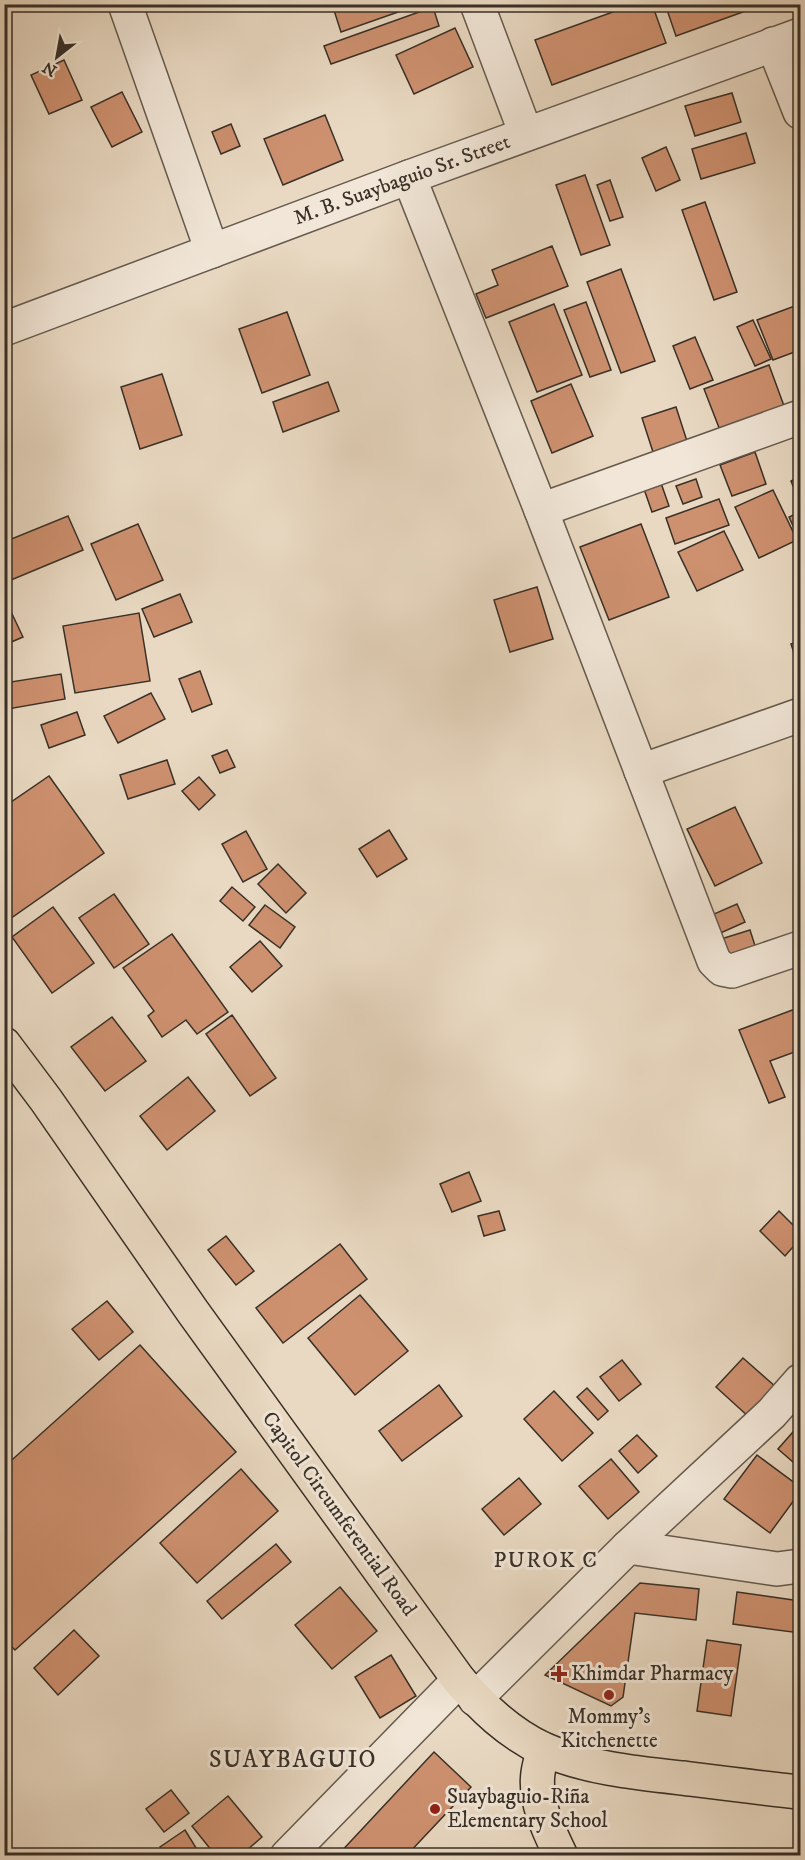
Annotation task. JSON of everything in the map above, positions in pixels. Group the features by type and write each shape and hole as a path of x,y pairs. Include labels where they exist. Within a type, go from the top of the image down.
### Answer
{"main road":[{"name":"Capitol Circumferential Road","path":"4,1044 46,1100 193,1312 467,1689 495,1718 543,1749 599,1766 646,1774 801,1792"},
{"path":"543,1749 538,1774 539,1791 549,1830 561,1856"}],"street":[{"path":"125,4 212,251"},
{"path":"477,4 526,134"},
{"path":"787,40 801,112"},
{"name":"M. B. Suaybaguio Sr. Street","path":"4,329 409,177 787,40"},
{"path":"409,177 541,510 714,961 722,969 732,971 801,948"},
{"path":"541,510 801,417"},
{"path":"641,771 801,715"},
{"path":"287,1856 467,1689 628,1547 772,1413 801,1381"},
{"path":"628,1547 777,1569 801,1566"}],"building":[{"path":"332,4 421,4 341,32"},
{"path":"635,4 652,4 666,43 552,85 535,40"},
{"path":"665,4 765,4 676,36"},
{"path":"433,7 439,26 331,64 324,46"},
{"path":"455,28 473,67 414,94 396,55"},
{"path":"64,60 82,100 49,114 31,75"},
{"path":"122,92 142,132 112,147 91,107"},
{"path":"732,93 741,122 695,136 685,106"},
{"path":"325,115 343,160 283,185 264,139"},
{"path":"231,124 240,146 221,154 212,132"},
{"path":"746,133 755,163 701,179 692,149"},
{"path":"666,147 680,180 656,191 642,158"},
{"path":"585,175 610,245 581,255 556,185"},
{"path":"610,180 623,217 610,221 597,185"},
{"path":"705,202 737,292 714,300 682,210"},
{"path":"552,246 568,286 486,318 476,294 498,285 492,270"},
{"path":"621,269 655,361 621,373 587,282"},
{"path":"586,302 611,370 590,377 564,310"},
{"path":"554,304 582,375 537,392 509,322"},
{"path":"800,304 800,350 773,360 757,320"},
{"path":"287,312 310,375 262,393 239,329"},
{"path":"753,320 771,359 755,366 737,327"},
{"path":"695,337 713,380 690,389 673,346"},
{"path":"769,365 787,414 723,438 704,389"},
{"path":"162,374 182,435 140,449 121,387"},
{"path":"328,382 339,411 283,432 273,402"},
{"path":"571,384 593,436 552,453 531,401"},
{"path":"676,407 687,441 653,452 642,418"},
{"path":"755,452 766,484 732,496 720,465"},
{"path":"800,476 800,503 791,481"},
{"path":"696,479 702,497 683,504 676,486"},
{"path":"661,483 669,506 652,512 644,489"},
{"path":"773,490 797,540 759,558 735,507"},
{"path":"719,499 729,525 675,544 666,518"},
{"path":"800,512 800,541 789,517"},
{"path":"68,516 83,550 11,580 4,565 4,542"},
{"path":"138,524 163,580 116,600 91,544"},
{"path":"641,524 669,597 609,620 580,547"},
{"path":"724,531 743,570 697,591 678,552"},
{"path":"537,587 553,639 510,652 494,600"},
{"path":"180,594 192,622 154,637 142,609"},
{"path":"4,597 23,637 4,645"},
{"path":"139,613 150,681 75,693 63,626"},
{"path":"800,641 800,671 791,644"},
{"path":"200,671 212,704 192,712 179,679"},
{"path":"61,674 65,699 8,709 4,683"},
{"path":"151,693 165,719 118,743 104,716"},
{"path":"77,712 85,735 49,748 41,725"},
{"path":"227,750 235,767 220,773 212,756"},
{"path":"167,760 175,784 128,799 120,775"},
{"path":"49,776 104,853 4,923 4,807"},
{"path":"199,777 215,795 199,810 182,791"},
{"path":"735,807 762,863 715,886 687,829"},
{"path":"389,830 407,859 377,877 359,849"},
{"path":"246,831 267,869 243,882 222,844"},
{"path":"278,864 306,893 286,913 258,884"},
{"path":"232,887 255,907 243,921 220,901"},
{"path":"114,894 149,944 114,968 79,918"},
{"path":"737,904 745,922 716,935 707,917"},
{"path":"265,905 295,927 280,948 249,925"},
{"path":"53,907 94,963 52,993 12,937"},
{"path":"750,930 758,955 729,964 721,939"},
{"path":"172,934 228,1012 197,1034 186,1020 162,1037 148,1016 154,1011 123,968"},
{"path":"260,941 282,966 252,992 230,967"},
{"path":"795,1009 800,1023 800,1050 770,1061 785,1097 769,1103 739,1030"},
{"path":"232,1015 276,1078 250,1096 206,1034"},
{"path":"112,1017 146,1061 105,1091 71,1047"},
{"path":"188,1077 215,1111 167,1150 140,1116"},
{"path":"469,1172 481,1201 452,1212 440,1184"},
{"path":"499,1211 505,1230 484,1236 478,1216"},
{"path":"779,1211 800,1232 800,1239 785,1256 760,1231"},
{"path":"226,1236 254,1271 236,1285 208,1250"},
{"path":"340,1244 367,1279 283,1343 256,1308"},
{"path":"360,1295 408,1351 355,1395 308,1338"},
{"path":"107,1301 133,1332 99,1360 72,1329"},
{"path":"140,1345 236,1452 15,1650 4,1639 4,1467"},
{"path":"743,1358 777,1388 750,1418 716,1387"},
{"path":"622,1360 641,1384 619,1401 600,1377"},
{"path":"439,1385 462,1416 402,1461 379,1431"},
{"path":"587,1388 608,1411 598,1420 577,1397"},
{"path":"554,1391 593,1433 562,1461 524,1419"},
{"path":"800,1424 800,1468 778,1449"},
{"path":"637,1435 657,1456 638,1473 619,1451"},
{"path":"757,1455 800,1487 800,1492 770,1533 724,1499"},
{"path":"611,1459 639,1492 608,1519 579,1486"},
{"path":"241,1469 278,1511 197,1583 160,1543"},
{"path":"519,1478 541,1504 504,1535 482,1509"},
{"path":"276,1544 291,1562 222,1619 207,1601"},
{"path":"640,1583 699,1589 696,1620 635,1613 623,1697 611,1706 545,1675"},
{"path":"340,1587 377,1631 332,1669 295,1625"},
{"path":"737,1592 800,1601 800,1633 733,1624"},
{"path":"74,1630 99,1656 58,1695 34,1668"},
{"path":"707,1640 741,1645 731,1716 697,1711"},
{"path":"391,1655 416,1696 380,1718 355,1677"},
{"path":"434,1752 471,1787 406,1856 337,1856"},
{"path":"171,1790 189,1813 164,1832 146,1809"},
{"path":"228,1796 262,1837 240,1856 216,1856 192,1826"},
{"path":"185,1830 201,1856 165,1856 160,1847"}],"place":[{"name":"Khimdar Pharmacy","path":"559,1674"},
{"name":"Mommy's Kitchenette","path":"609,1695"},
{"name":"Suaybaguio-Riña Elementary School","path":"435,1809"}],"district":[{"name":"PUROK C","path":"546,1560"},
{"name":"SUAYBAGUIO","path":"293,1760"}]}
